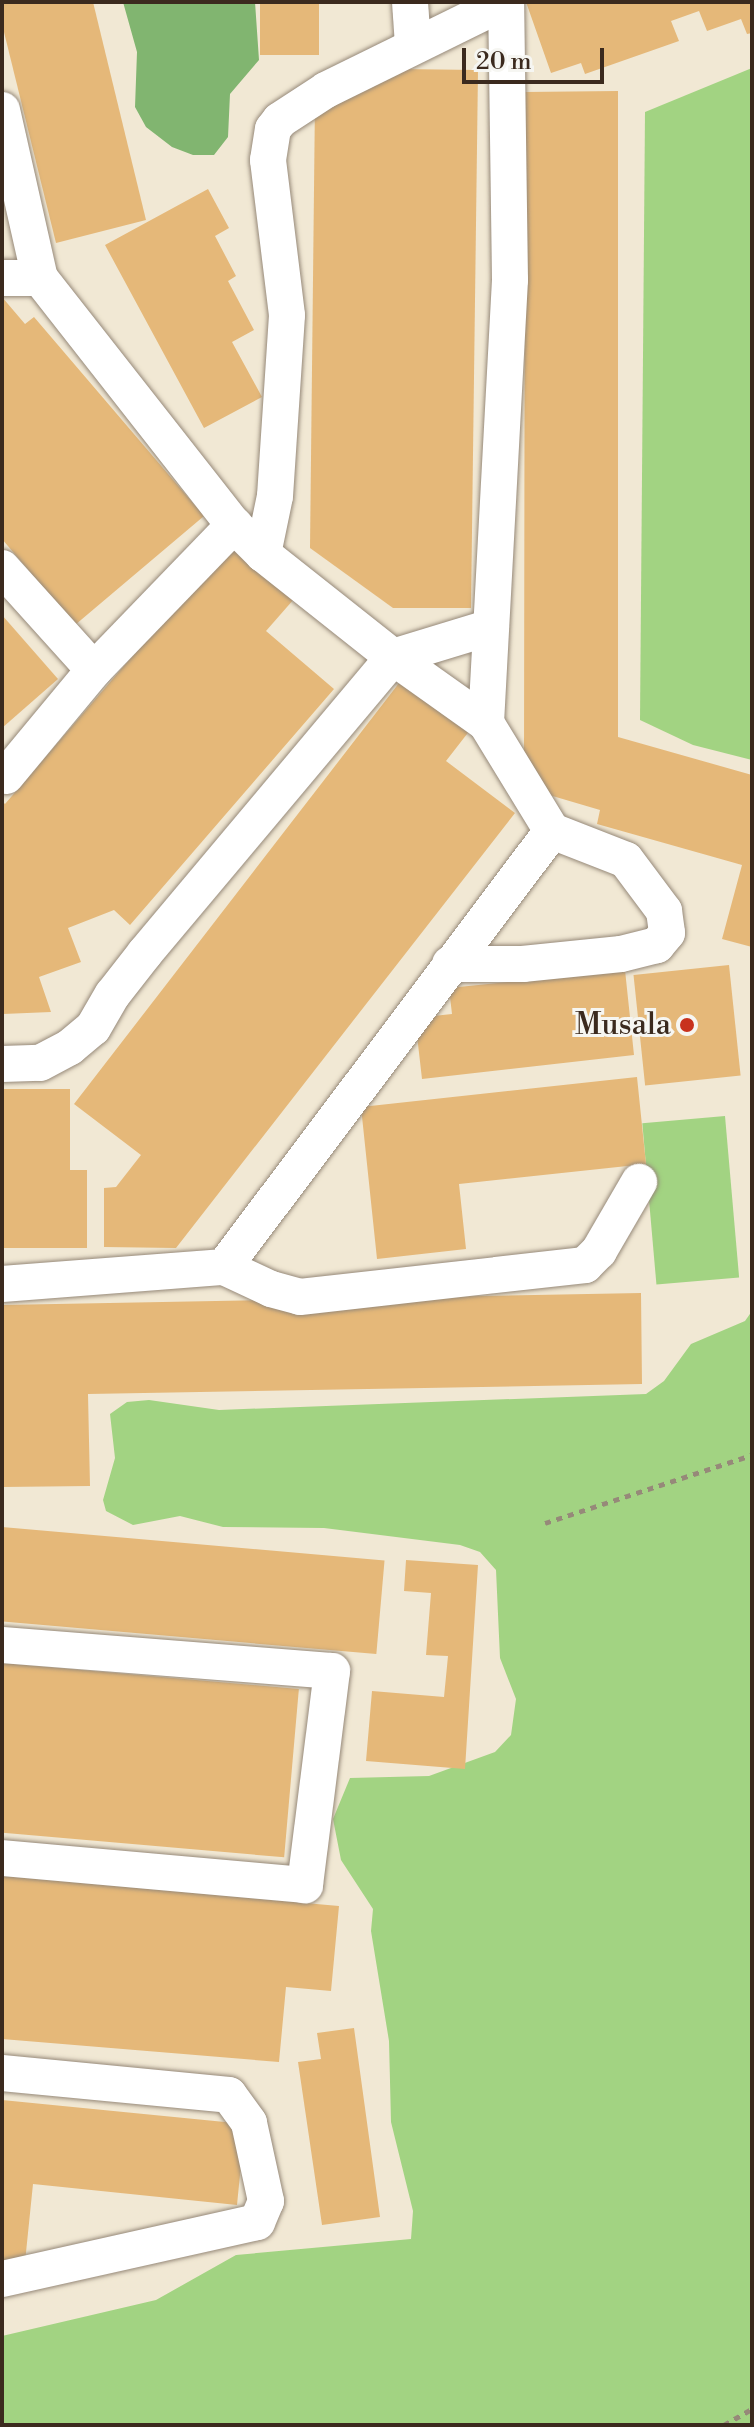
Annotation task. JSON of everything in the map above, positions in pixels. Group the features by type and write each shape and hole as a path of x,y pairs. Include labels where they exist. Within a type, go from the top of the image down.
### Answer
{"street":[{"path":"410,2 413,45"},
{"path":"263,554 275,496 287,315 268,160 273,129 298,106 413,45 506,2 510,280 486,723"},
{"path":"2,110 40,278 234,525 263,554 393,657 486,723 552,831 626,860 664,911 667,933 657,945 621,954 523,964 450,964"},
{"path":"2,278 40,278"},
{"path":"6,776 94,670 234,525"},
{"path":"2,568 94,670"},
{"path":"2,1064 40,1063 70,1047 93,1028 113,994 145,953 393,657 491,627"},
{"path":"224,1267 552,831"},
{"path":"2,1284 224,1267 271,1289 300,1297 585,1265 599,1251 639,1182"},
{"path":"2,1645 332,1671 305,1885 2,1858"},
{"path":"2,2073 229,2095 249,2123 266,2201 257,2222 2,2279"}],"path":[{"path":"545,1523 752,1455"},
{"path":"724,2425 752,2409"}],"green space":[{"path":"123,2 255,2 259,60 230,94 228,137 214,155 193,155 172,147 146,127 135,107 137,52"},
{"path":"752,68 752,760 693,745 640,720 645,112"},
{"path":"725,1116 739,1277 656,1285 642,1123"},
{"path":"752,1311 752,2425 2,2425 2,2336 156,2300 236,2255 411,2239 413,2211 391,2122 389,2041 371,1931 373,1909 341,1860 333,1819 350,1778 429,1776 495,1752 511,1735 516,1699 500,1658 496,1570 480,1552 460,1545 324,1528 223,1527 180,1516 133,1525 106,1511 103,1500 115,1458 110,1414 127,1402 149,1400 219,1410 646,1394 664,1381 691,1344 745,1321"}],"building":[{"path":"2,2 93,2 146,220 56,243 2,24"},
{"path":"260,2 319,2 319,55 260,55"},
{"path":"526,2 752,2 752,33 747,34 741,19 707,31 699,11 671,21 679,41 585,74 581,63 551,73"},
{"path":"399,69 478,70 471,608 393,608 310,548 315,100"},
{"path":"618,91 618,737 752,775 752,947 722,939 742,865 597,824 600,810 539,792 524,766 525,92"},
{"path":"208,189 229,228 215,236 236,276 228,281 254,330 232,342 262,397 204,428 105,245"},
{"path":"2,297 25,324 34,317 204,516 75,625 2,539"},
{"path":"236,536 301,591 266,631 334,689 130,925 114,910 68,928 81,962 39,977 51,1012 3,1014 2,801 5,804"},
{"path":"2,615 58,679 2,728"},
{"path":"406,674 474,725 446,761 515,813 176,1248 104,1247 104,1188 116,1187 141,1155 74,1104"},
{"name":"Musala","path":"729,965 741,1075 645,1085 634,975"},
{"path":"625,970 634,1055 422,1079 415,1018 452,1014 449,988"},
{"path":"637,1077 646,1164 459,1184 466,1249 377,1259 361,1107"},
{"path":"2,1089 70,1089 70,1170 87,1170 87,1248 2,1248"},
{"path":"641,1293 642,1384 88,1394 90,1486 2,1487 2,1305"},
{"path":"2,1527 385,1560 376,1654 2,1621"},
{"path":"406,1560 478,1565 465,1769 366,1761 372,1691 444,1697 448,1656 426,1655 431,1593 404,1591"},
{"path":"2,1663 299,1689 284,1857 2,1833"},
{"path":"2,1876 339,1906 331,1991 286,1987 279,2062 2,2039"},
{"path":"354,2028 380,2217 322,2225 298,2062 321,2059 317,2033"},
{"path":"2,2100 245,2124 237,2205 33,2184 24,2272 2,2270"}],"place":[{"name":"Musala","path":"687,1025"}]}
